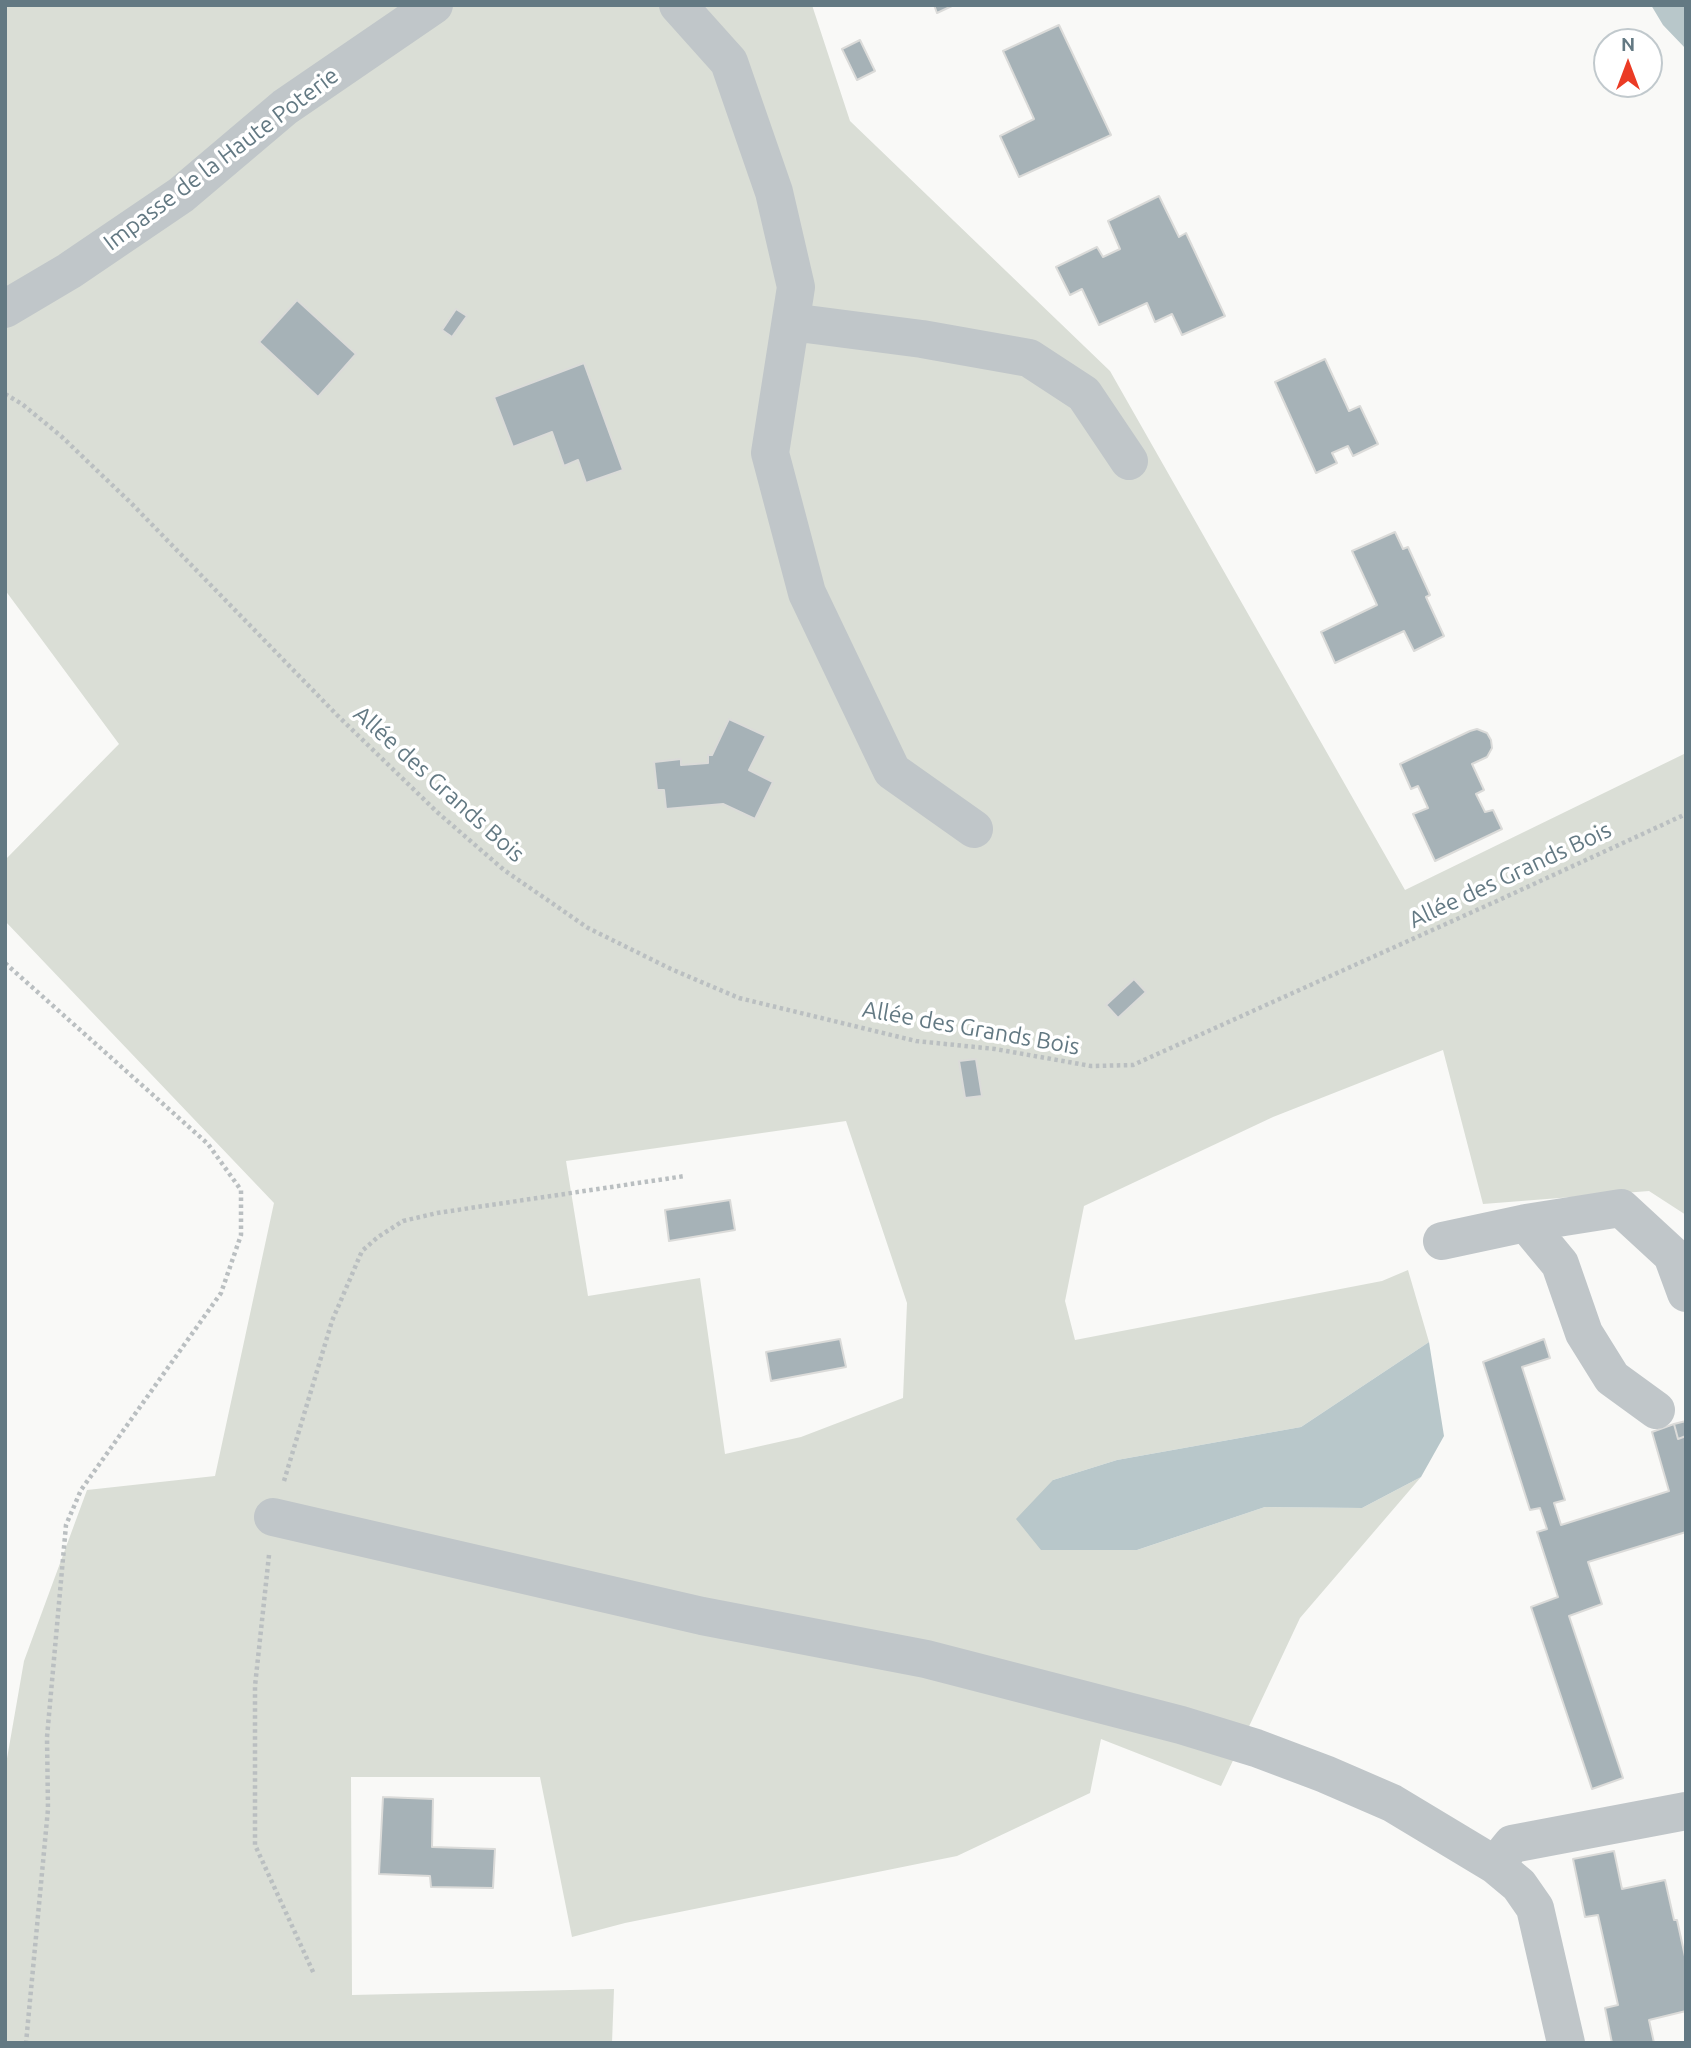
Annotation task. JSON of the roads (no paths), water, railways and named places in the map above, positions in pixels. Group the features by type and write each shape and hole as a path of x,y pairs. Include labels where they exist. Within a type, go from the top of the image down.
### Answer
{"street":[{"name":"Impasse de la Haute Poterie","path":"5,309 69,271 181,195 285,107 434,5"},
{"path":"678,5 729,62 776,204 796,287 770,453 807,593 892,771 974,830"},
{"path":"790,322 922,339 1029,358 1084,394 1129,461"},
{"path":"1442,1241 1526,1223 1621,1208 1672,1255 1686,1293"},
{"path":"1526,1223 1560,1264 1584,1333 1612,1378 1656,1410"},
{"path":"273,1517 702,1616 926,1659 1181,1724 1325,1774 1392,1803 1495,1864 1518,1885 1535,1908 1566,2043"},
{"path":"1495,1864 1512,1844 1686,1811"}]}
